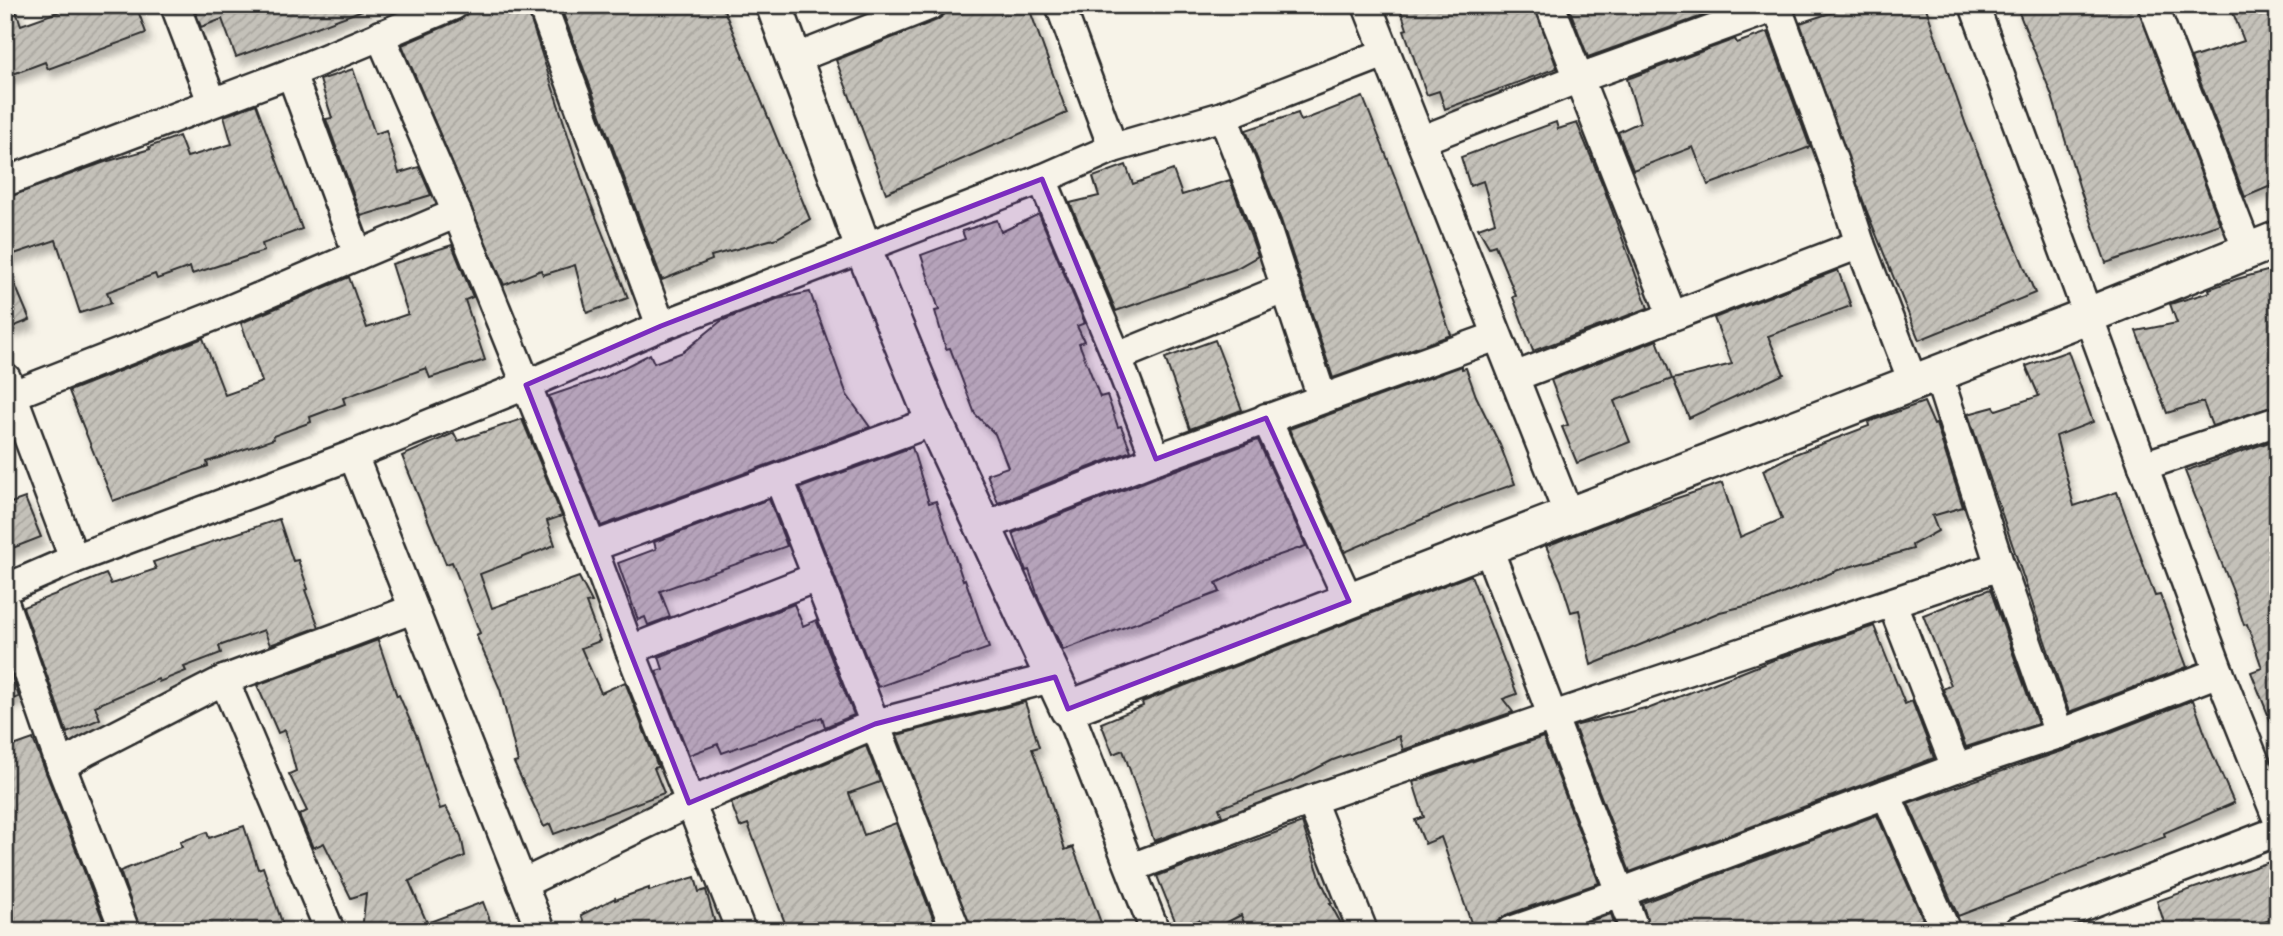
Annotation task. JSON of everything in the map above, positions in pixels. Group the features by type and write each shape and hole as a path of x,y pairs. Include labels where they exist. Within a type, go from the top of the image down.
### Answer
{"street":[{"path":"175,5 212,102"},
{"path":"5,181 291,72 454,5"},
{"path":"542,5 661,326"},
{"path":"774,5 864,248 934,421 1055,677 1156,931"},
{"path":"794,59 931,5"},
{"path":"1060,5 1113,148"},
{"path":"1367,5 1569,516"},
{"path":"1550,5 1672,315"},
{"path":"1974,5 2219,672 2278,820"},
{"path":"1068,709 2089,315 2263,245 2153,5"},
{"path":"1422,140 1769,8 1834,163 1860,244 1925,377 2000,566 2059,734"},
{"path":"380,35 457,213 592,547 689,803 741,931"},
{"path":"5,589 74,559 353,455 526,385 661,326 1042,179 1113,148 1223,116 1385,54"},
{"path":"291,72 358,255"},
{"path":"1223,116 1265,225 1322,398"},
{"path":"1042,179 1117,357 1156,458"},
{"path":"74,559 8,390 227,311 457,213"},
{"path":"1514,377 1860,244"},
{"path":"1117,357 1286,288"},
{"path":"983,527 1156,458 1497,335"},
{"path":"1266,418 1349,601"},
{"path":"592,547 934,421"},
{"path":"2143,466 2278,421"},
{"path":"353,455 541,931"},
{"path":"779,479 956,931"},
{"path":"1488,548 1635,931"},
{"path":"1131,868 1311,800 2000,566"},
{"path":"630,650 817,577"},
{"path":"1892,603 1956,768"},
{"path":"5,605 61,766 125,931"},
{"path":"61,766 224,680 413,609"},
{"path":"1511,931 1956,768 2059,734 2219,672"},
{"path":"522,884 689,803 875,724 1055,677"},
{"path":"224,680 330,931"},
{"path":"1886,794 1947,931"},
{"path":"1311,800 1363,931"},
{"path":"2018,931 2278,831"}],"highlighted area":[{"path":"1042,179 1156,459 1266,418 1349,601 1068,709 1055,677 875,724 689,803 526,385 661,326"}],"building":[{"path":"5,5 14,5 21,25 77,5 136,5 146,33 48,69 45,62 5,77"},
{"path":"193,5 371,7 236,57 222,19 201,27"},
{"path":"472,5 526,5 587,194 628,298 587,313 575,265 543,275 541,270 504,285 402,45 460,20 474,10"},
{"path":"560,5 722,5 810,219 777,238 711,256 712,260 662,280"},
{"path":"947,5 1028,5 1067,113 886,193 836,60 937,20 944,15"},
{"path":"1399,5 1511,5 1513,11 1534,5 1557,68 1445,109 1439,91 1427,95 1404,30 1407,29"},
{"path":"1568,5 1721,5 1722,9 1588,57"},
{"path":"1854,5 1925,5 1966,125 2035,293 1919,340 1867,212 1800,23"},
{"path":"2016,5 2137,5 2220,224 2106,263 2052,96"},
{"path":"2230,5 2278,5 2278,183 2245,197 2191,58 2244,41"},
{"path":"1768,32 1810,147 1708,185 1693,147 1633,170 1618,132 1640,122 1627,79 1735,39 1737,43"},
{"path":"353,69 375,134 386,130 399,173 419,167 431,195 361,216 326,119 332,118 320,80"},
{"path":"1363,97 1399,187 1451,335 1333,378 1281,220 1246,130 1298,113 1301,121"},
{"path":"256,104 302,229 262,244 264,251 192,274 190,267 157,279 155,274 107,292 111,303 80,313 56,240 5,257 5,198 150,149 149,147 179,136 187,157 232,144 224,116"},
{"path":"1556,122 1558,129 1577,123 1648,308 1533,351 1513,297 1516,296 1495,245 1489,247 1478,228 1495,222 1483,181 1470,186 1461,157"},
{"path":"1126,165 1133,184 1173,170 1182,195 1230,180 1258,256 1235,269 1116,311 1070,203 1099,196 1093,177"},
{"path":"1039,214 1085,323 1077,326 1084,341 1079,343 1100,397 1107,395 1118,427 1121,426 1131,451 998,503 987,474 1008,467 995,434 975,414 950,348 946,349 935,311 939,310 921,255 965,239 962,231 997,220 1001,232"},
{"path":"452,245 473,297 465,300 485,360 430,378 426,368 343,398 345,404 310,417 311,422 273,436 274,439 207,462 208,466 113,501 69,391 203,338 225,395 262,382 241,323 349,277 367,328 408,314 392,264"},
{"path":"5,261 30,320 5,330"},
{"path":"2278,268 2278,405 2212,426 2203,402 2167,413 2136,331 2177,323 2170,304 2210,292 2209,289 2237,279"},
{"path":"1838,270 1851,306 1768,336 1784,374 1689,418 1673,379 1732,364 1714,318"},
{"path":"810,292 847,395 870,427 601,526 549,396 605,377 650,354 654,363 683,352 721,321 777,299"},
{"path":"1215,340 1242,410 1190,429 1165,358"},
{"path":"1657,340 1672,379 1614,401 1630,442 1577,463 1562,427 1568,425 1551,380"},
{"path":"2068,351 2093,422 2056,436 2074,506 2117,492 2155,596 2160,595 2187,667 2069,712 1968,414 1994,407 1996,410 2039,396 2026,366"},
{"path":"1462,366 1462,369 1466,368 1515,484 1453,506 1345,552 1289,429"},
{"path":"1924,402 1934,425 1936,424 1963,507 1932,516 1938,531 1912,545 1913,549 1838,570 1766,601 1720,612 1591,665 1579,610 1571,612 1546,546 1722,483 1740,537 1782,519 1763,470 1795,454 1869,426 1868,422"},
{"path":"522,419 562,516 547,521 555,545 480,574 492,608 579,577 592,602 586,603 600,641 581,648 601,693 625,682 658,767 654,768 664,793 554,834 550,824 544,827 514,763 518,762 500,689 476,635 480,633 452,562 446,564 402,456 454,433 458,441"},
{"path":"2278,439 2277,737 2251,672 2262,668 2247,624 2244,625 2185,471"},
{"path":"1258,440 1306,546 1262,561 1216,583 1220,592 1063,650 1040,602 1029,570 1026,571 1013,533"},
{"path":"912,447 929,503 936,501 989,648 878,687 800,488"},
{"path":"25,498 41,537 5,551 5,505"},
{"path":"769,499 787,546 660,591 670,617 648,625 645,617 638,620 618,563 656,549 654,542"},
{"path":"279,519 293,561 298,560 308,589 305,590 319,627 270,645 264,630 219,646 221,653 184,667 186,671 159,682 158,679 95,706 100,719 67,733 23,607 106,574 111,584 156,569 153,562"},
{"path":"1471,575 1517,694 1503,699 1513,712 1403,750 1399,736 1333,760 1292,781 1219,808 1222,816 1154,841 1123,750 1113,754 1101,723 1143,706 1142,702"},
{"path":"1990,589 2038,724 1966,747 1943,689 1951,685 1923,615"},
{"path":"794,604 803,626 816,620 854,715 825,727 822,717 722,753 718,744 689,755 656,671 663,669 659,657"},
{"path":"1874,626 1905,704 1912,701 1934,758 1630,872 1574,726 1645,710 1776,659"},
{"path":"378,640 397,696 399,695 418,739 440,809 446,807 461,836 465,856 409,881 427,923 483,902 494,931 362,931 366,893 351,898 324,843 313,848 299,815 307,811 289,774 296,771 285,730 278,733 257,685"},
{"path":"5,656 19,697 5,702"},
{"path":"2193,700 2234,803 2164,833 2165,837 1958,916 1908,803 2065,750"},
{"path":"1025,702 1039,747 1032,749 1065,850 1073,847 1104,931 972,931 897,735"},
{"path":"1543,737 1599,883 1506,915 1498,921 1495,928 1488,931 1474,931 1441,837 1425,844 1415,820 1424,817 1413,782"},
{"path":"33,739 103,920 78,931 5,931 5,749"},
{"path":"866,746 880,782 849,793 864,835 896,823 938,931 788,931 748,824 740,827 731,803"},
{"path":"1877,815 1923,919 1894,931 1651,931 1642,903"},
{"path":"1302,823 1322,883 1345,931 1247,931 1241,915 1210,931 1204,931 1199,920 1178,928 1157,876"},
{"path":"244,826 258,869 263,867 285,931 141,931 120,871 182,847 180,842 207,832 209,838"},
{"path":"2278,859 2278,917 2240,931 2167,931 2157,901"},
{"path":"695,877 699,892 706,890 717,931 587,931 581,915 615,898"},
{"path":"1611,914 1617,931 1573,931 1572,927"}]}
